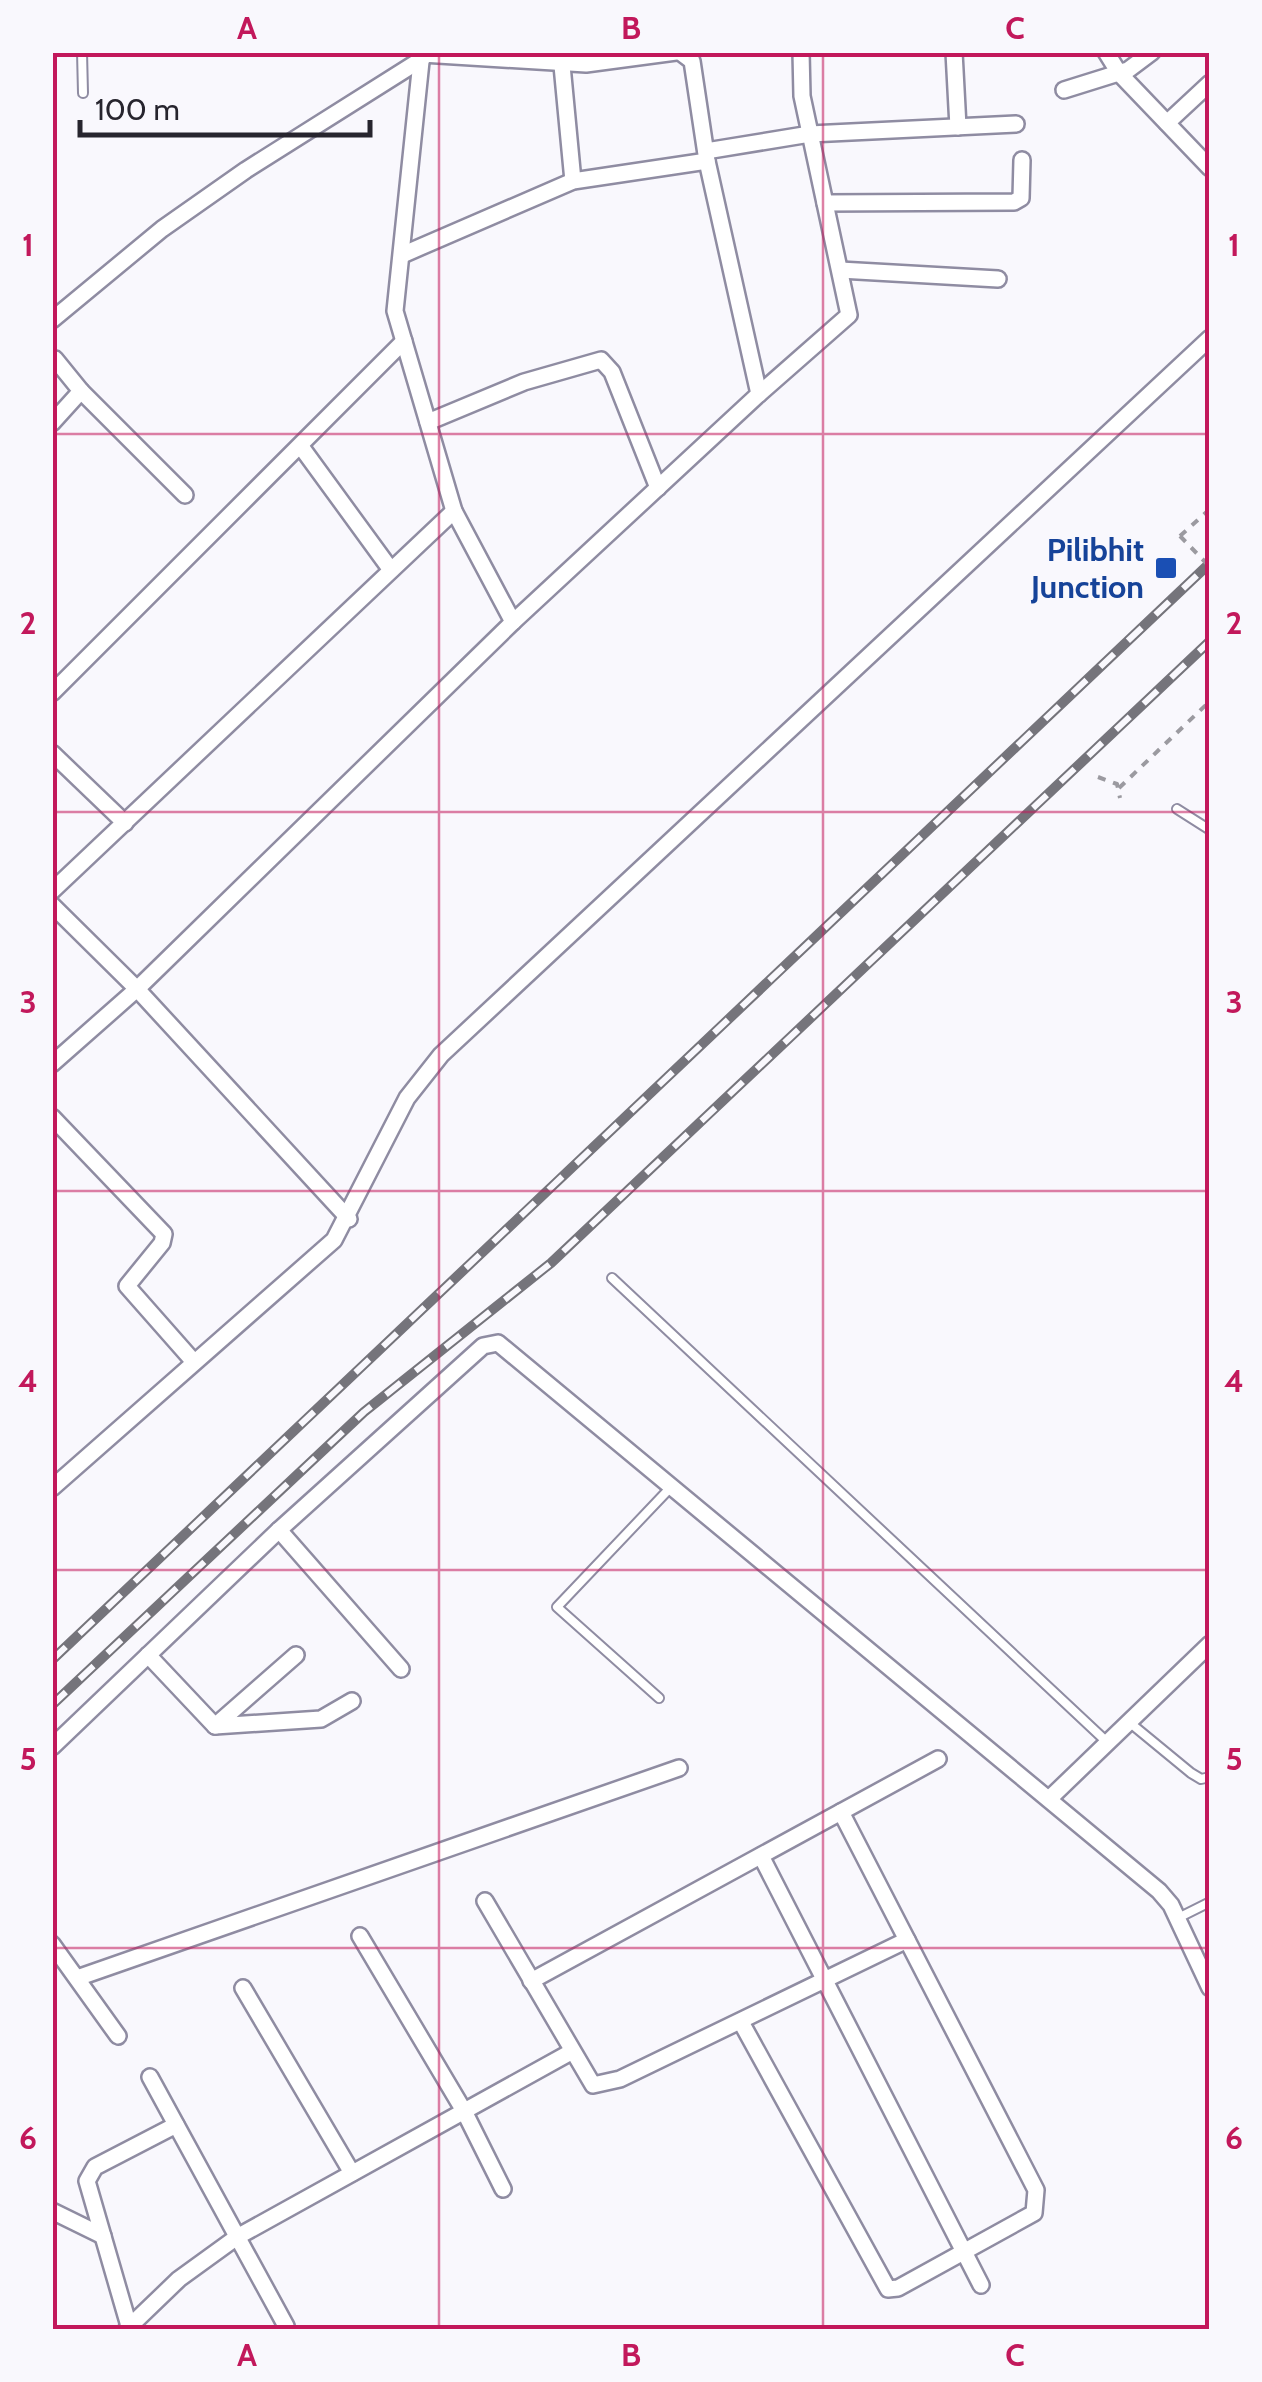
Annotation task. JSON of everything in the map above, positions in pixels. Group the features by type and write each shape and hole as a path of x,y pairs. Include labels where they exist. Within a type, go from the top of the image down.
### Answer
{"street":[{"path":"52,320 176,219 422,55 562,57 595,64 678,52 692,60 706,156 760,394"},
{"path":"52,1064 137,989 513,622 760,394 847,321 840,270 802,96 802,52"},
{"path":"954,52 958,127"},
{"path":"1106,52 1119,73 1210,168"},
{"path":"1064,90 1119,73 1152,52"},
{"path":"422,55 395,311 454,511 513,622"},
{"path":"562,57 573,181"},
{"path":"1167,123 1210,82"},
{"path":"402,255 573,181 810,134 1016,124"},
{"path":"825,204 1014,202 1021,198 1022,160"},
{"path":"840,270 998,279"},
{"path":"52,1488 322,1251 349,1219 407,1098 440,1055 1210,338"},
{"path":"52,693 302,448 404,342"},
{"path":"53,359 185,494"},
{"path":"428,422 524,382 601,360 612,372 658,488"},
{"path":"52,423 81,390"},
{"path":"302,448 392,570"},
{"path":"52,892 454,511"},
{"path":"52,753 125,823"},
{"path":"52,905 137,989 349,1219"},
{"path":"52,1117 164,1234 162,1243 126,1286 194,1362"},
{"path":"52,1747 279,1530 490,1342 516,1355 1159,1891 1178,1918 1210,1988"},
{"path":"279,1530 401,1668"},
{"path":"1049,1799 1210,1644"},
{"path":"148,1655 214,1726"},
{"path":"214,1726 296,1655"},
{"path":"214,1726 321,1719 352,1701"},
{"path":"530,1981 938,1759"},
{"path":"76,1978 679,1768"},
{"path":"741,2022 882,2284 898,2288 1034,2213 1038,2202 841,1812"},
{"path":"761,1856 981,2285"},
{"path":"485,1900 592,2085 604,2086 907,1940"},
{"path":"360,1936 464,2111 502,2189"},
{"path":"52,1944 118,2036"},
{"path":"243,1988 352,2173"},
{"path":"176,2125 88,2174 127,2328 179,2278 237,2236 570,2052"},
{"path":"150,2077 286,2326"},
{"path":"52,2210 102,2236"}],"lane":[{"path":"82,52 83,92"},
{"path":"1177,809 1210,830"},
{"path":"612,1278 1108,1742"},
{"path":"659,1698 557,1607 672,1485"},
{"path":"1129,1722 1190,1773 1201,1779 1210,1776"},
{"path":"1178,1918 1210,1902"}],"path":[{"path":"1210,508 1180,536 1210,567"},
{"path":"1119,788 1210,701"},
{"path":"1098,777 1117,784 1120,798"}],"railway":[{"path":"52,1660 1210,563"},
{"path":"52,1705 364,1412 551,1263 1210,641"}],"place":[{"name":"Pilibhit Junction","path":"1166,568"}]}
